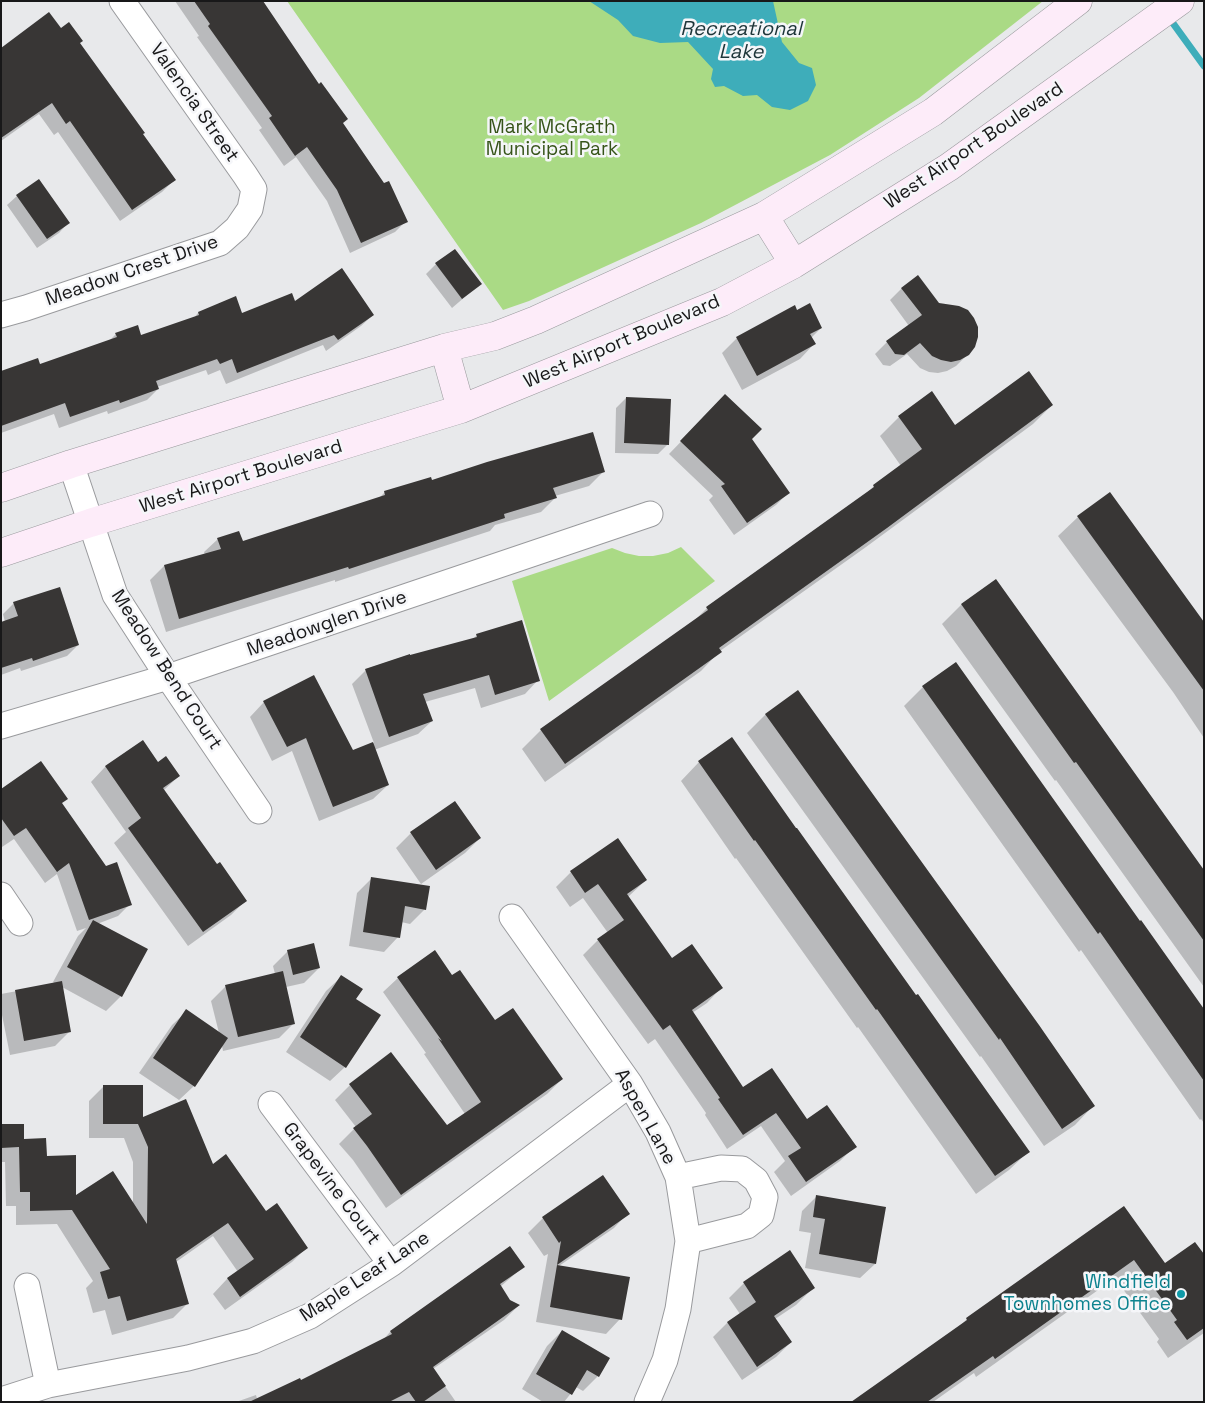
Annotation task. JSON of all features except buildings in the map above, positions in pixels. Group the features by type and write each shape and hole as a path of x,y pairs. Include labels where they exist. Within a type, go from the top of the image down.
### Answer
{"main road":[{"path":"1,488 71,464 444,348 496,336 536,320 764,216 934,112 1078,1"},
{"name":"West Airport Boulevard","path":"1,554 90,523 461,410 722,302 794,264 949,167 1180,1"},
{"path":"764,216 794,264"},
{"path":"444,348 461,410"}],"street":[{"name":"Valencia Street","path":"122,1 246,175 254,189 250,209"},
{"name":"Meadow Crest Drive","path":"1,315 220,243 237,228 250,209"},
{"name":"Meadow Bend Court","path":"71,464 115,595 168,677 260,811"},
{"name":"Meadowglen Drive","path":"1,726 168,677 650,514"},
{"path":"1,895 20,923"},
{"name":"Aspen Lane","path":"512,917 630,1084 658,1132 678,1177 688,1241 674,1326 665,1360 647,1402"},
{"name":"Maple Leaf Lane","path":"1,1400 48,1385 188,1358 253,1341 310,1316 391,1264 630,1084"},
{"name":"Grapevine Court","path":"272,1104 391,1264"},
{"path":"678,1177 721,1168 742,1168 756,1180 765,1197 761,1215 747,1226 688,1241"},
{"path":"28,1286 48,1385"}],"green space":[{"name":"Mark McGrath Municipal Park","path":"287,1 1043,1 919,98 830,155 701,223 529,301 503,310"},
{"path":"681,547 715,581 549,701 512,581 612,548 639,556 653,556 668,553"}],"water":[{"name":"Recreational Lake","path":"589,1 773,1 782,42 799,63 812,68 816,85 808,101 790,110 772,107 757,95 743,96 724,86 715,87 711,79 713,69 688,42 660,43 633,36 618,20"}],"waterway":[{"path":"1167,15 1204,66"}],"place":[{"name":"Windfield Townhomes Office","path":"1181,1294"}]}
